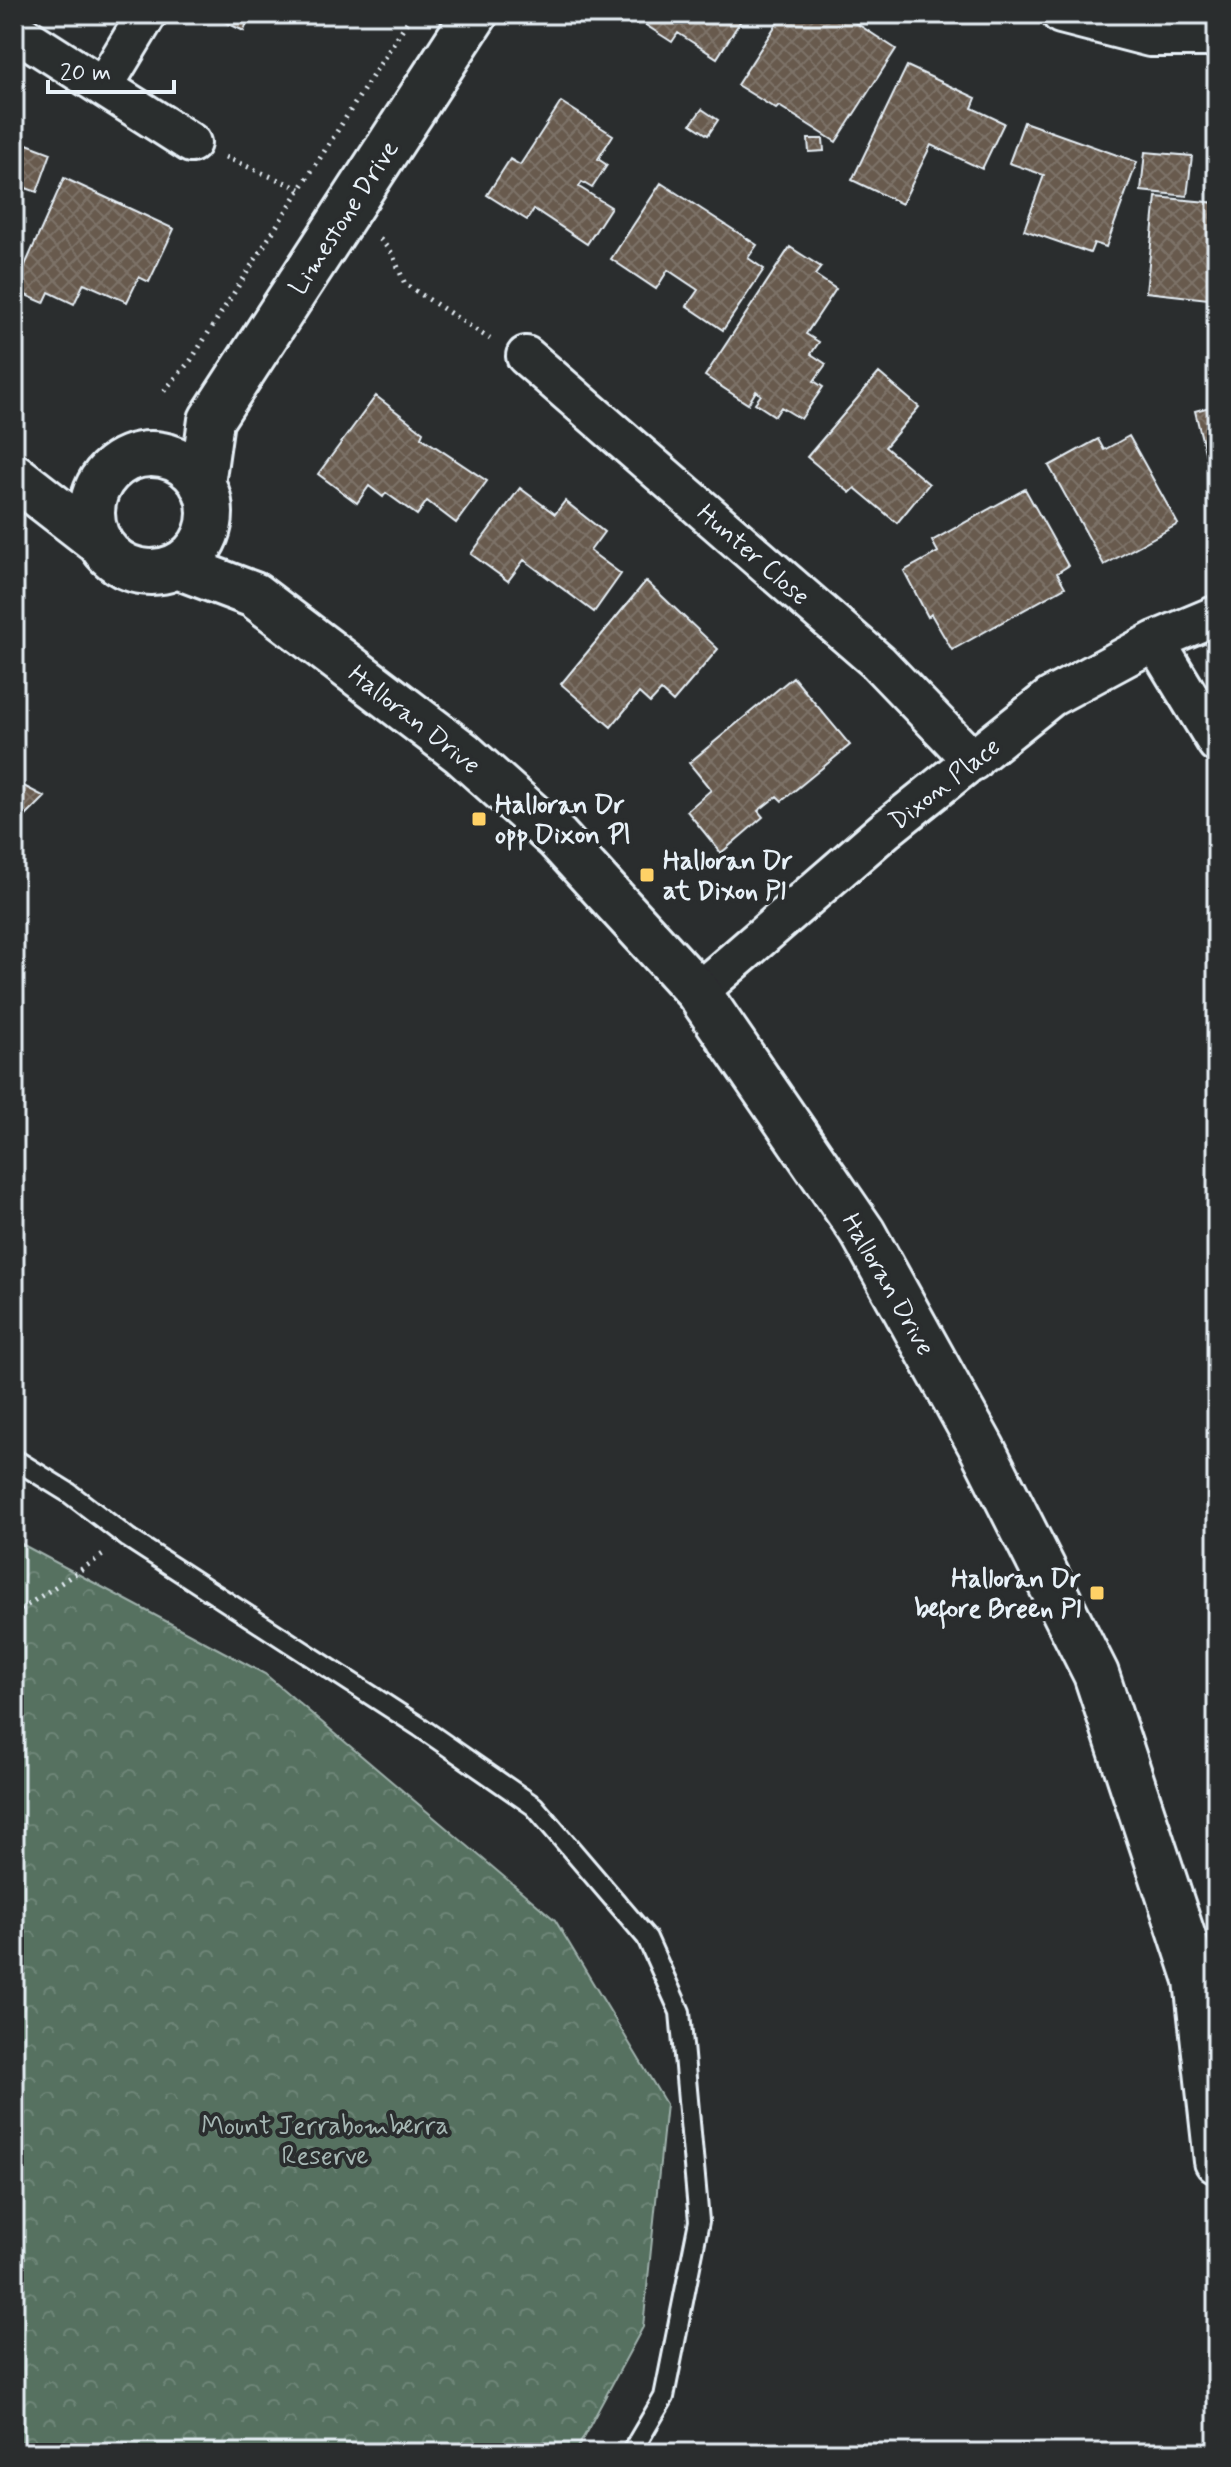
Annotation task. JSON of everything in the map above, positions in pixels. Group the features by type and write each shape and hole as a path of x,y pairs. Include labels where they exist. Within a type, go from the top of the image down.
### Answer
{"street":[{"path":"103,87 147,14"},
{"name":"Limestone Drive","path":"155,454 211,420 475,14"},
{"path":"1061,14 1150,37 1217,37"},
{"path":"14,30 191,143"},
{"name":"Hunter Close","path":"526,356 878,662 973,761"},
{"name":"Limestone Drive","path":"206,493 211,420"},
{"path":"14,474 99,542 110,556 134,569 160,571 177,566 193,555 204,540 209,522 206,493 190,469 174,459 155,454 131,458 103,479 92,510 99,542"},
{"path":"14,474 103,479"},
{"name":"Halloran Drive","path":"206,493 254,595"},
{"name":"Halloran Drive","path":"177,566 254,595 462,753 557,838 698,992 863,1233 982,1448 1096,1674 1207,1979 1217,2161"},
{"name":"Dixon Place","path":"698,992 885,830 1051,697 1155,641 1217,615"},
{"path":"1155,641 1217,743"}],"lane":[{"path":"14,1459 69,1493 128,1538 360,1687 534,1806 647,1938 680,2012 699,2221 664,2397 631,2453"}],"path":[{"path":"164,391 191,360 412,14"},
{"path":"191,143 347,212 388,248 405,284 482,334"},
{"path":"14,1614 128,1538"}],"green space":[{"name":"Mount Jerrabomberra Reserve","path":"14,1540 265,1674 555,1920 666,2104 643,2327 575,2453 14,2453"}],"building":[{"path":"208,14 250,14 244,31"},
{"path":"745,14 717,58 678,33 672,42 630,15"},
{"path":"783,14 842,14 896,49 836,142 779,106 776,109 737,85"},
{"path":"907,66 976,98 972,108 1004,123 982,169 931,145 902,204 852,180"},
{"path":"561,102 613,135 598,159 607,165 592,188 582,182 579,187 611,207 587,244 534,209 527,220 487,195 510,159 520,165"},
{"path":"702,109 718,120 708,135 691,124"},
{"path":"1024,122 1137,162 1106,247 1094,243 1090,253 1024,230 1044,175 1009,163"},
{"path":"808,139 823,139 824,151 809,152"},
{"path":"19,141 51,153 37,192 26,188 14,221 14,155"},
{"path":"1145,152 1192,156 1187,196 1141,191"},
{"path":"64,178 174,229 149,282 139,277 127,302 84,283 74,304 49,292 44,303 14,290"},
{"path":"661,183 757,245 748,258 764,269 723,330 687,306 698,290 668,270 656,289 611,259"},
{"path":"1156,197 1217,203 1217,300 1146,292"},
{"path":"790,247 821,267 815,275 836,289 806,334 819,342 811,354 826,364 814,381 823,387 801,419 781,407 775,416 755,403 761,395 756,391 748,404 705,376"},
{"path":"879,373 919,407 885,447 929,484 897,523 855,488 850,493 807,457"},
{"path":"376,396 423,432 421,437 487,481 456,523 427,501 417,515 386,493 383,497 369,486 357,503 318,474"},
{"path":"1217,405 1217,501 1195,411"},
{"path":"1129,436 1178,524 1104,565 1049,466 1098,439 1104,450"},
{"path":"520,488 555,514 565,501 604,532 590,551 621,574 594,612 524,560 508,581 471,554"},
{"path":"1025,489 1068,566 1057,573 1065,587 952,650 931,614 928,617 904,571 938,552 932,541"},
{"path":"646,581 718,649 673,702 661,691 650,703 639,693 611,727 561,684"},
{"path":"793,677 850,745 782,801 777,796 758,811 763,817 721,853 687,811 711,790 689,763"},
{"path":"14,781 45,797 14,828"}],"place":[{"name":"Halloran Dr opp Dixon Pl","path":"479,819"},
{"name":"Halloran Dr at Dixon Pl","path":"647,875"},
{"name":"Halloran Dr before Breen Pl","path":"1097,1593"}]}
